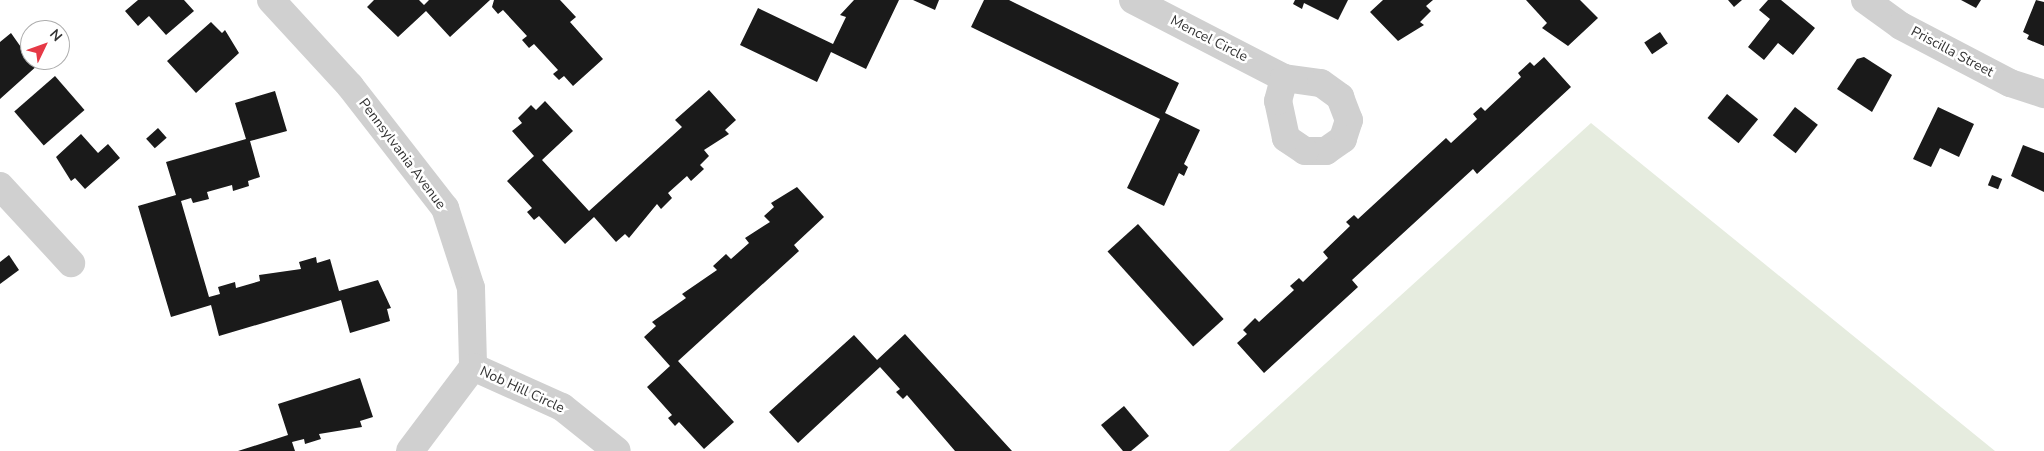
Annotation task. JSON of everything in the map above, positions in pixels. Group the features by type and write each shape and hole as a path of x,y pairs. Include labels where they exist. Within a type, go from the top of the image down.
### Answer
{"street":[{"name":"Pennsylvania Avenue","path":"271,0 350,86 445,208 471,288 473,367"},
{"name":"Mencel Circle","path":"1133,0 1284,78"},
{"name":"Priscilla Street","path":"1864,0 1901,26 2010,83 2044,94"},
{"path":"0,186 71,263"},
{"path":"410,451 473,367"},
{"name":"Nob Hill Circle","path":"473,367 562,407 617,451"}],"shaded area":[{"path":"1591,123 1995,451 1229,451"}],"building":[{"path":"138,0 184,0 194,11 166,35 149,16 138,26 125,11"},
{"path":"374,0 419,0 424,5 429,0 490,0 450,37 426,11 398,37 367,7"},
{"path":"494,0 560,0 576,17 570,22 603,59 573,86 564,76 559,80 553,74 558,70 534,44 529,48 522,40 527,36 503,10 498,14 492,7"},
{"path":"854,0 899,0 866,69 831,52 817,82 740,45 758,8 833,44 846,17 840,15"},
{"path":"913,0 939,0 935,10"},
{"path":"984,0 1009,0 1179,83 1165,113 1200,130 1184,164 1188,167 1184,176 1179,173 1164,206 1127,188 1160,119 971,27"},
{"path":"1295,0 1348,0 1338,20 1304,3 1302,9 1293,4"},
{"path":"1383,0 1433,0 1426,6 1431,11 1420,22 1424,25 1398,41 1370,12"},
{"path":"1526,0 1580,0 1598,18 1568,46 1542,28 1547,23"},
{"path":"1728,0 1742,0 1734,7"},
{"path":"1768,0 1781,0 1815,28 1793,55 1778,43 1764,60 1748,47 1770,19 1759,10"},
{"path":"1961,0 1981,0 1976,8"},
{"path":"2036,0 2044,2 2044,46 2027,39 2029,35 2023,32"},
{"path":"211,22 222,33 225,30 239,53 196,93 167,61"},
{"path":"1660,32 1668,44 1652,54 1644,43"},
{"path":"11,33 20,46 20,70 32,70 0,99 0,42"},
{"path":"1544,57 1571,87 1477,174 1473,169 1352,280 1358,287 1264,373 1237,343 1247,334 1243,330 1255,318 1259,322 1294,290 1290,286 1299,278 1303,282 1328,258 1323,252 1350,226 1346,222 1354,215 1358,219 1446,138 1451,143 1477,119 1473,114 1481,107 1485,111 1521,77 1518,73 1530,62 1534,66"},
{"path":"1864,57 1892,75 1872,112 1837,89 1857,59"},
{"path":"55,76 85,110 44,145 14,111"},
{"path":"709,90 736,120 725,130 729,134 704,150 709,156 700,165 704,169 691,181 687,176 668,193 672,198 661,209 657,204 629,238 625,234 616,242 594,217 565,244 539,216 534,220 527,212 532,208 507,181 534,156 512,131 522,123 518,118 531,105 536,110 545,101 573,131 542,160 589,211 682,127 675,120"},
{"path":"275,91 287,131 250,141 260,177 248,181 249,186 233,191 232,185 207,192 209,199 193,203 191,198 181,201 209,297 220,294 218,287 235,282 236,288 260,281 259,275 301,269 299,262 316,257 317,263 330,259 339,291 378,280 391,308 387,309 390,321 350,333 341,300 219,336 211,305 171,317 138,206 176,195 166,162 246,139 235,103"},
{"path":"1727,94 1758,119 1739,143 1707,118"},
{"path":"1795,107 1818,125 1796,153 1773,135"},
{"path":"1938,107 1974,124 1959,157 1940,148 1931,167 1913,159"},
{"path":"158,128 167,138 155,148 146,139"},
{"path":"81,134 98,153 108,144 120,158 85,189 75,178 71,181 56,157"},
{"path":"2023,145 2044,153 2044,192 2011,176"},
{"path":"1992,175 2002,179 1998,189 1988,185"},
{"path":"797,187 824,217 794,245 799,251 678,361 734,422 704,449 679,422 675,426 668,418 672,415 647,387 670,366 644,337 656,326 652,322 686,298 682,294 717,270 713,266 726,254 731,259 749,243 745,238 770,222 764,216 774,207 771,203"},
{"path":"1138,224 1224,319 1193,347 1108,251"},
{"path":"9,255 19,270 0,284 0,262"},
{"path":"905,334 1012,451 955,451 907,395 903,399 896,392 900,389 880,367 798,443 769,412 854,335 877,360"},
{"path":"360,378 373,417 360,421 362,427 319,434 321,439 305,444 304,439 292,442 295,451 238,451 288,435 278,404"},
{"path":"1124,406 1149,436 1131,451 1123,451 1101,425"}]}
